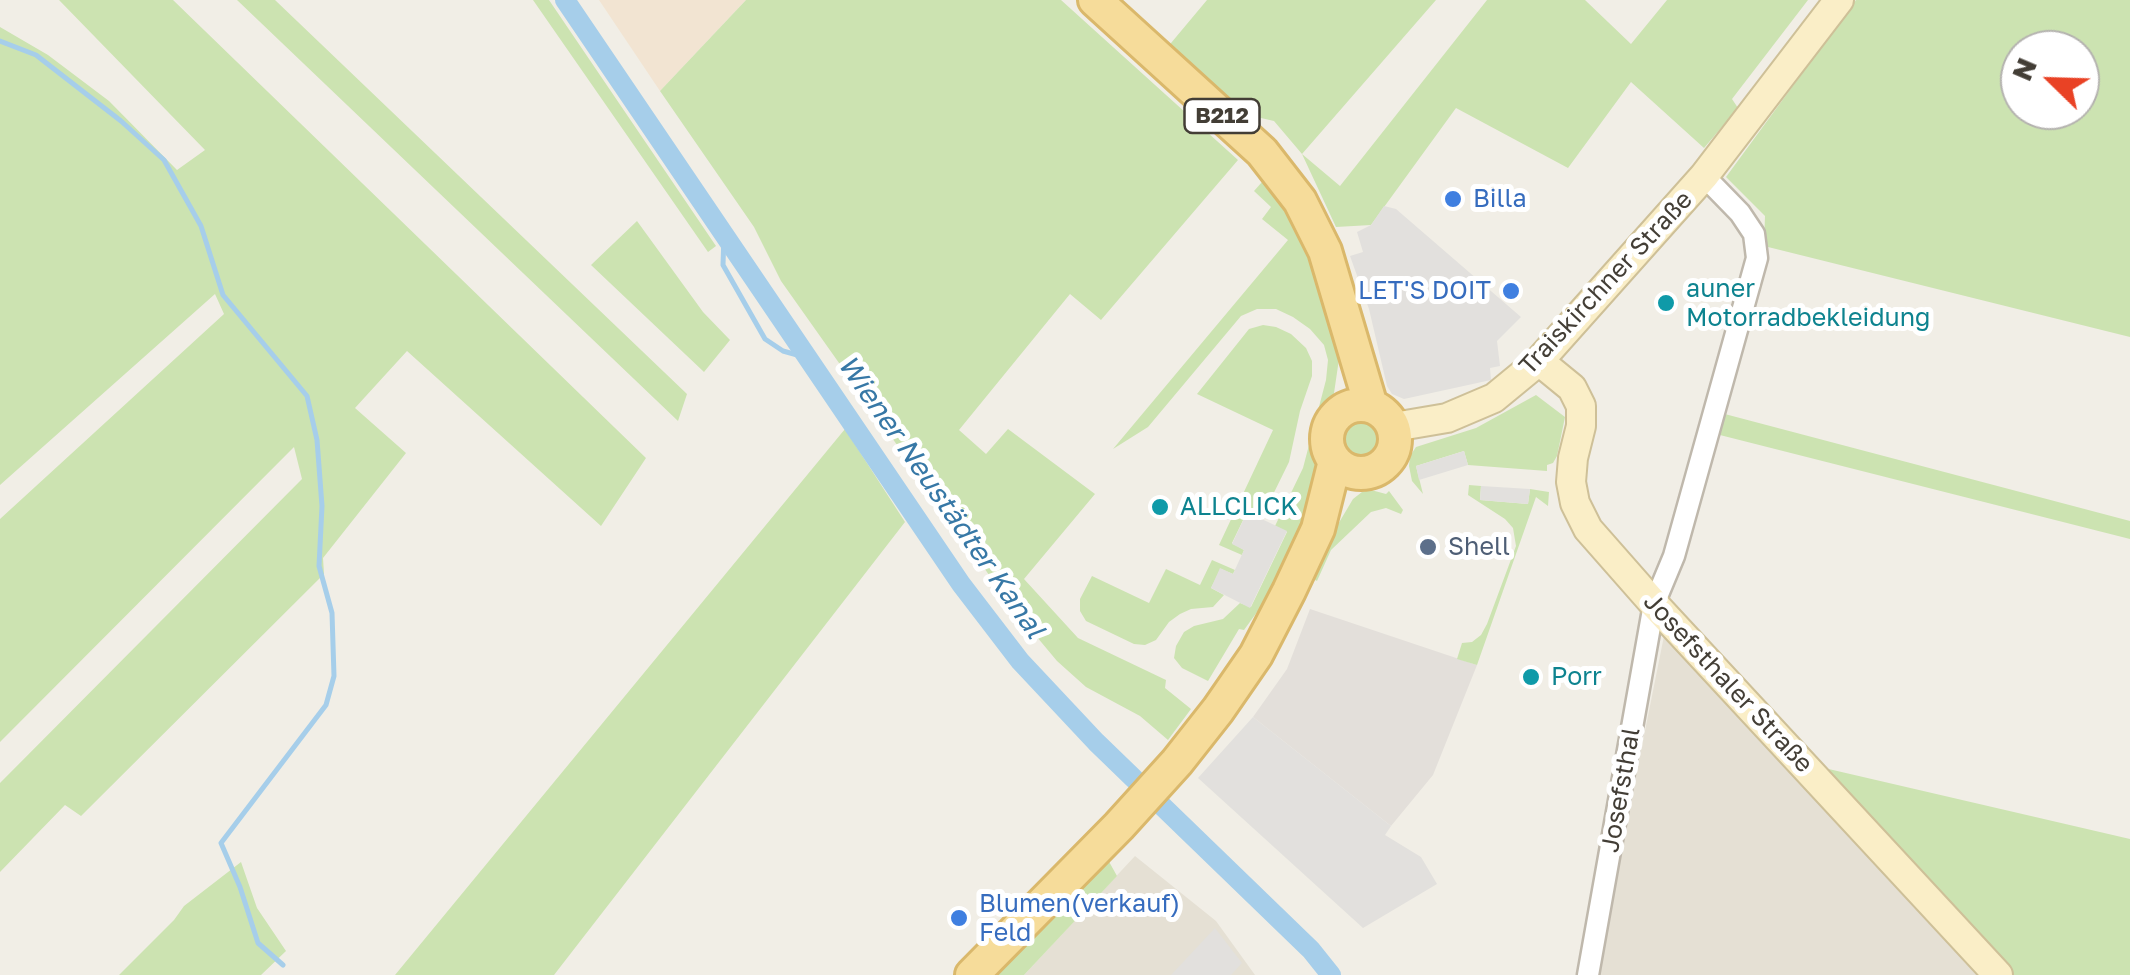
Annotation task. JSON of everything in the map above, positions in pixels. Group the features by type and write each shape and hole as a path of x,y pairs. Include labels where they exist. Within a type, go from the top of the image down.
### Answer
{"main road":[{"name":"B212","path":"1096,0 1262,152 1300,201 1325,251 1369,415 1396,442 1392,456 1371,472 1346,467 1327,441 1328,430 1369,415"},
{"name":"B212","path":"972,975 1134,809 1218,710 1256,655 1290,591 1346,467"}],"street":[{"name":"Traiskirchner Straße","path":"1369,415 1448,418 1494,398 1539,362 1704,176 1839,0"},
{"name":"Josefsthal","path":"1588,975 1654,604 1674,556 1757,258 1754,234 1704,176"},
{"name":"Josefsthaler Straße","path":"1539,362 1572,388 1581,406 1571,482 1575,503 1588,529 1998,975"}],"shaded area":[{"path":"599,0 746,0 660,91"},
{"path":"1384,206 1396,209 1521,317 1497,341 1500,366 1490,368 1491,380 1404,399 1392,394 1387,386 1369,309 1350,256 1363,252 1357,232 1371,225"},
{"path":"1464,451 1468,465 1419,480 1416,466"},
{"path":"1481,486 1530,489 1528,504 1480,500"},
{"path":"1247,512 1287,531 1250,608 1211,588 1220,568 1233,574 1244,550 1232,544"},
{"path":"1310,609 1477,665 1433,775 1391,826 1253,717 1287,669"},
{"path":"1664,636 1980,975 1596,975"},
{"path":"1253,717 1391,826 1385,835 1421,857 1437,884 1363,928 1198,778"},
{"path":"1135,856 1216,921 1255,975 1024,975"},
{"path":"1215,928 1242,963 1231,975 1171,975"}],"green space":[{"path":"59,0 173,0 646,458 601,526 407,351 355,408 406,453 323,558 324,574 81,816 65,805 0,872 0,783 302,479 294,447 0,742 0,519 224,314 215,294 0,485 0,27 48,55 109,101 177,170 205,150"},
{"path":"237,0 275,0 687,394 678,421"},
{"path":"533,0 549,0 716,246 708,252"},
{"path":"746,0 1061,0 1238,160 1101,320 1070,294 959,430 986,454 1008,429 1095,494 1024,579 1078,638 1166,680 1165,688 1191,709 1168,740 1140,716 1086,687 1057,661 1011,606 781,281 754,227 660,91"},
{"path":"1207,0 1436,0 1302,154 1274,121 1235,112 1166,49"},
{"path":"1487,0 1585,0 1631,44 1667,0 1808,0 1732,99 1738,108 1704,148 1631,82 1568,168 1456,108 1371,225 1336,227 1302,154 1340,186"},
{"path":"1856,0 2130,0 2130,337 1764,246 1765,216 1726,177"},
{"path":"1262,182 1271,184 1305,235 1335,321 1339,359 1333,400 1319,435 1321,472 1317,498 1281,579 1244,630 1239,629 1208,681 1182,668 1174,658 1176,646 1184,632 1194,626 1223,619 1240,603 1251,607 1287,532 1275,526 1303,468 1326,380 1328,360 1324,345 1310,329 1276,309 1257,309 1241,316 1148,427 1113,449 1288,240 1262,219 1271,207 1254,191"},
{"path":"637,221 703,312 730,340 704,372 591,265"},
{"path":"1263,325 1291,334 1306,348 1312,361 1312,376 1289,462 1261,519 1247,512 1232,543 1244,550 1242,555 1219,545 1273,430 1197,394 1249,329"},
{"path":"1536,395 1565,417 1557,456 1547,465 1547,471 1468,465 1464,451 1416,466 1423,494 1412,481 1410,456 1416,447 1476,428"},
{"path":"1721,413 2130,521 2130,539 1712,433"},
{"path":"1362,419 1378,425 1384,441 1378,457 1362,463 1346,457 1340,441 1346,425"},
{"path":"845,429 905,522 554,975 395,975"},
{"path":"1469,485 1481,486 1480,500 1528,504 1530,489 1549,492 1548,506 1536,497 1477,665 1457,659 1462,643 1481,635 1516,546 1513,528 1468,495"},
{"path":"1371,490 1386,494 1389,491 1403,510 1401,514 1386,508 1371,512 1331,550 1317,581 1313,579 1353,499"},
{"path":"1212,560 1235,570 1233,574 1221,569 1211,588 1224,595 1213,607 1180,614 1156,640 1145,645 1134,644 1086,621 1080,611 1080,599 1092,576 1149,603 1166,569 1200,585"},
{"path":"1820,767 2130,839 2130,975 2012,975"},
{"path":"1107,858 1117,876 1024,975 994,975"},
{"path":"241,862 257,908 286,951 261,975 119,975 184,906"}],"waterway":[{"name":"Wiener Neustädter Kanal","path":"565,0 961,584 1020,661 1096,742 1311,950 1331,975"},
{"path":"0,41 36,55 164,160 201,226 223,295 307,396 317,440 322,506 319,566 332,613 334,676 326,705 221,843 258,943 283,965"},
{"path":"724,234 723,265 765,339 783,351 808,358"}],"place":[{"name":"Billa","path":"1453,199"},
{"name":"LET'S DOIT","path":"1511,291"},
{"name":"auner Motorradbekleidung","path":"1666,303"},
{"name":"ALLCLICK","path":"1160,507"},
{"name":"Shell","path":"1428,547"},
{"name":"Porr","path":"1531,677"},
{"name":"Blumen(verkauf) Feld","path":"959,918"}]}
